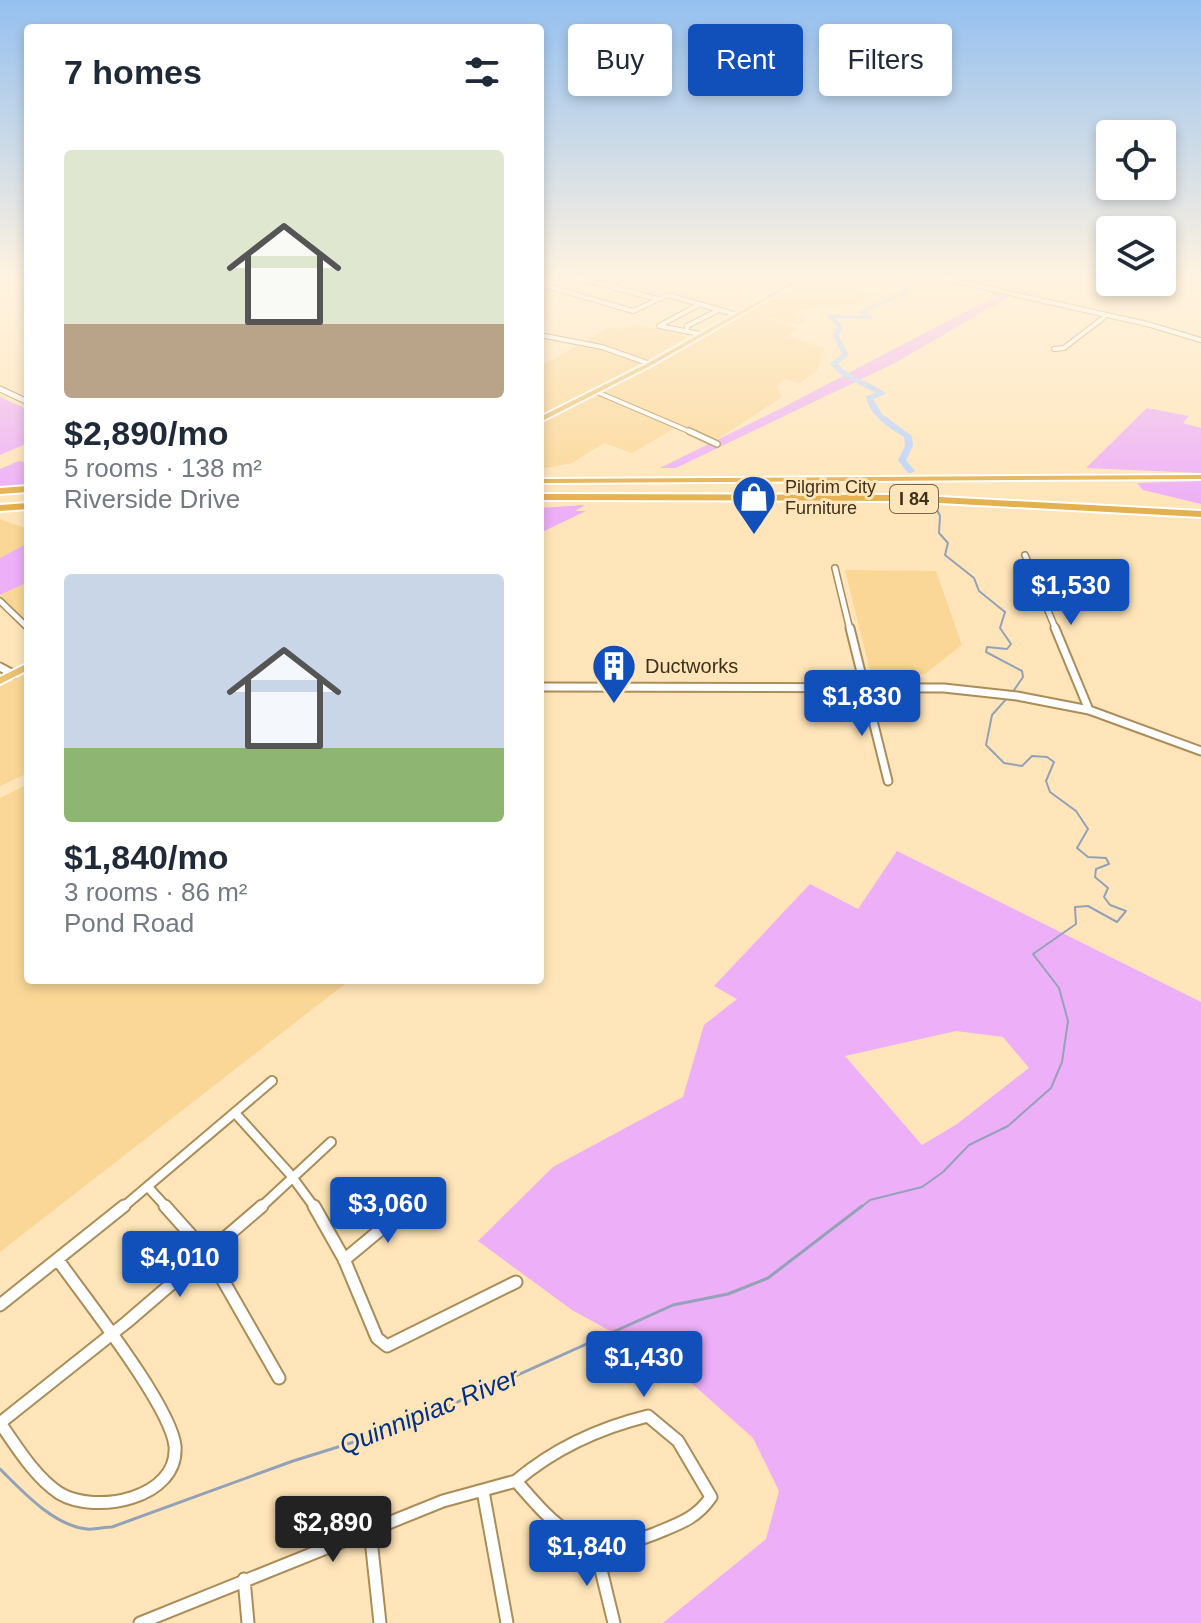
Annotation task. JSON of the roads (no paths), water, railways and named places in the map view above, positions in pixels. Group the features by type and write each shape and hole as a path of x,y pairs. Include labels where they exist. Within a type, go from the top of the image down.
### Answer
{"highway":[{"path":"544,418 667,354"},
{"name":"I 84","path":"544,481 1201,477"},
{"path":"0,492 24,490"},
{"name":"I 84","path":"582,499 691,496 903,498 1201,514"},
{"path":"544,497 582,499"},
{"path":"544,504 582,499"},
{"path":"0,508 24,506"},
{"path":"0,681 24,668"}],"street":[{"path":"621,354 650,364"},
{"path":"0,389 24,400"},
{"path":"597,392 654,414 717,444"},
{"path":"1025,555 1089,710"},
{"path":"835,568 888,781"},
{"path":"0,601 24,624"},
{"path":"0,667 13,674"},
{"path":"544,687 944,688 1004,694 1089,710 1201,751"},
{"path":"0,1305 148,1187 272,1081"},
{"path":"235,1113 320,1214 344,1260 377,1338 387,1346 516,1282"},
{"path":"58,1260 112,1335 164,1412 173,1432 175,1451 171,1474 163,1483 139,1495 107,1503 73,1501 45,1483 0,1423 112,1335 208,1254 331,1142"},
{"path":"148,1187 208,1254 279,1378"},
{"path":"344,1260 411,1204"},
{"path":"140,1623 443,1501 516,1481 538,1461 625,1421 648,1416 665,1426 694,1463 711,1497 698,1517 623,1545 595,1545 576,1539 540,1508 516,1481"},
{"path":"483,1491 507,1623"},
{"path":"370,1530 380,1623"},
{"path":"595,1545 614,1623"},
{"path":"244,1579 248,1623"}],"waterway":[{"name":"Quinnipiac River","path":"845,354 834,364 843,374 882,394 869,398 871,404 890,425 908,436 909,446 902,460 911,471"},
{"name":"Quinnipiac River","path":"922,485 927,493"},
{"name":"Quinnipiac River","path":"936,508 940,516 939,533 948,543 945,555 974,578 979,591 1005,612 1000,628 1011,644 1007,649 987,647 986,652 1022,671 1023,677 1012,693"},
{"name":"Quinnipiac River","path":"860,1208 870,1200 922,1187 943,1172 969,1145 1008,1126 1051,1088 1062,1062 1068,1021 1059,988 1033,954 1076,924 1075,907 1088,906 1117,922 1126,911 1110,905 1104,897 1108,888 1095,877 1096,869 1109,864 1106,858 1088,857 1077,848 1088,829 1076,811 1050,792 1046,781 1054,762 1047,757 1032,756 1022,766 1004,763 986,745 992,715 1008,697"},
{"name":"Quinnipiac River","path":"0,1469 39,1506 63,1521 87,1529 112,1527 293,1461 402,1427 673,1305 728,1294 768,1278 862,1206"}],"place":[{"name":"Pilgrim City Furniture","path":"754,536"},
{"name":"Ductworks","path":"614,705"}]}
